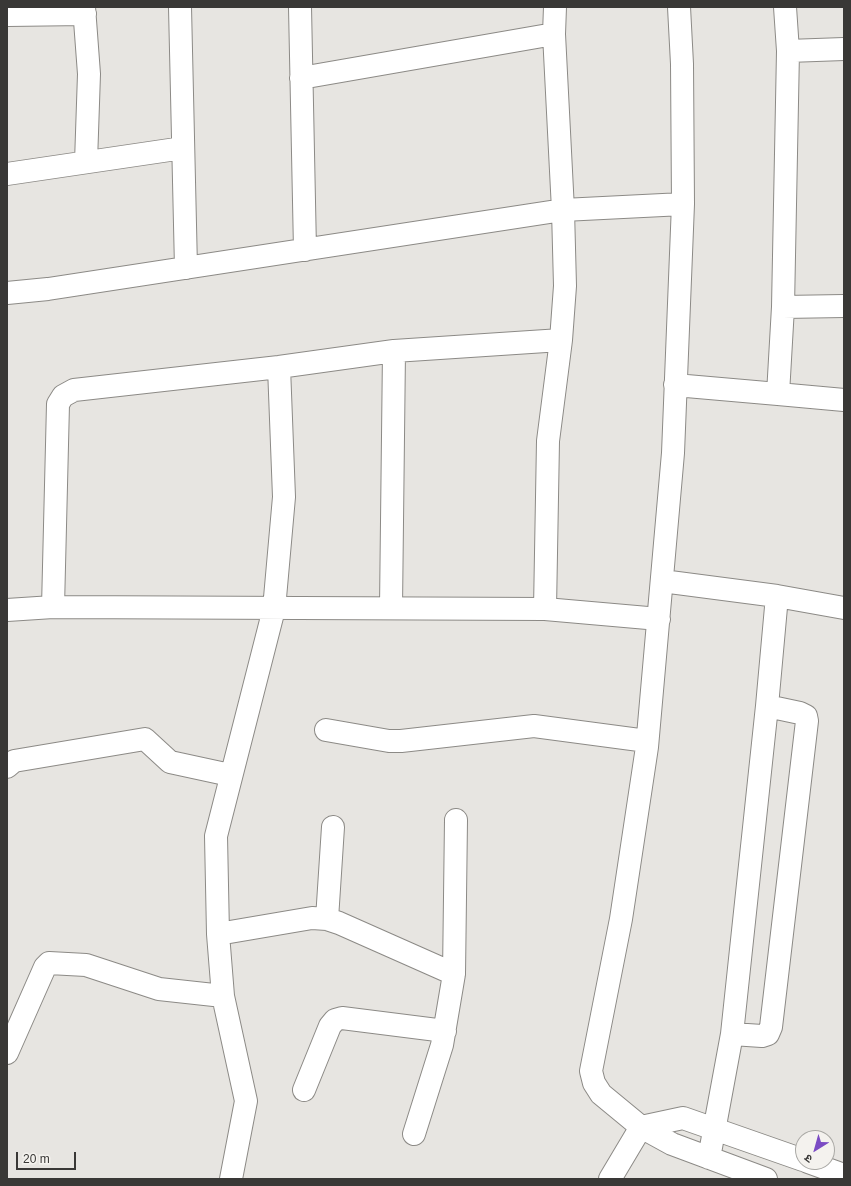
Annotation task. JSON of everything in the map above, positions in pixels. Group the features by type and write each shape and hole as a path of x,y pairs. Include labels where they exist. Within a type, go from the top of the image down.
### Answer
{"street":[{"path":"180,7 186,268"},
{"path":"300,7 305,250"},
{"path":"545,609 548,441 561,340 565,286 563,210 554,34 555,7"},
{"path":"679,7 682,64 683,204 673,453 647,741 621,919 591,1071 594,1083 601,1094 641,1127 672,1144 766,1179"},
{"path":"778,394 783,307 788,51 785,7"},
{"path":"7,15 85,10 89,74 86,162"},
{"path":"301,78 554,34"},
{"path":"788,51 844,49"},
{"path":"7,174 183,148"},
{"path":"7,293 48,289 563,210 683,204"},
{"path":"783,307 844,306"},
{"path":"53,607 58,404 63,396 74,390 279,367 394,352 561,340"},
{"path":"391,607 394,352"},
{"path":"231,1179 246,1101 223,996 218,934 216,836 230,775 274,609 284,496 279,367"},
{"path":"675,385 844,400"},
{"path":"662,581 777,596 844,608"},
{"path":"709,1158 732,1034 767,706 777,596"},
{"path":"7,610 53,607 274,609 391,607 545,609 659,620"},
{"path":"732,1034 762,1036 768,1034 771,1027 807,721 806,716 800,713 767,706"},
{"path":"326,730 389,741 401,741 534,726 647,741"},
{"path":"7,767 14,761 145,739 151,742 165,759 170,762 230,775"},
{"path":"414,1134 445,1031 454,974 456,820"},
{"path":"327,919 333,827"},
{"path":"218,934 312,918 327,919 340,923 454,974"},
{"path":"7,1053 45,967 49,963 86,965 159,989 223,996"},
{"path":"304,1090 330,1026 335,1020 342,1018 445,1031"},
{"path":"610,1179 641,1127 683,1118 795,1157"},
{"path":"830,1170 844,1175"}]}
